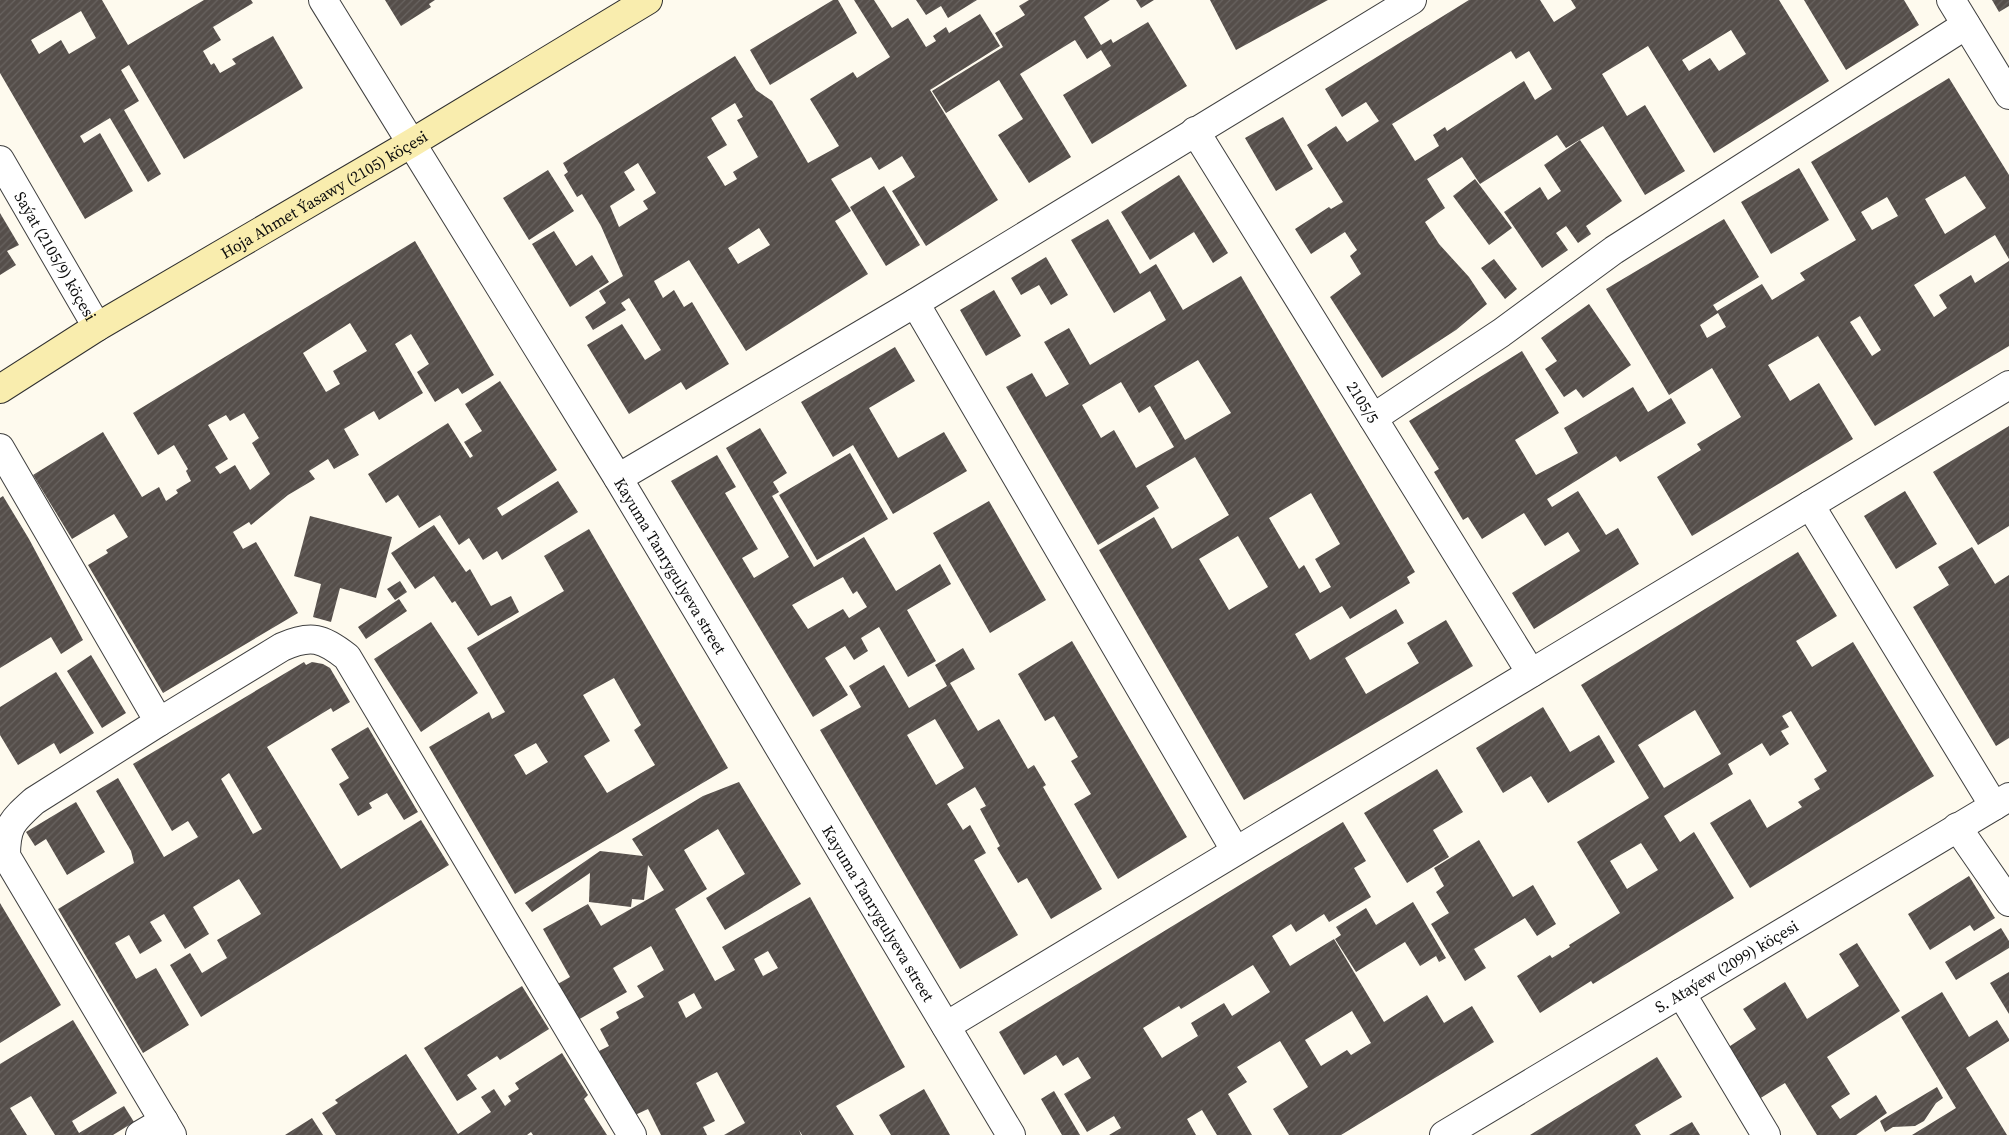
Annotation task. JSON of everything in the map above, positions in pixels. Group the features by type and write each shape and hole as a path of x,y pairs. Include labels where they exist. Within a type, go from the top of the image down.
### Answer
{"street":[{"name":"Kayuma Tanrygulyeva street","path":"324,0 410,144 618,478 1011,1135"},
{"name":"Hoja Ahmet Ýasawy (2105) köçesi","path":"0,389 98,327 410,144 648,0"},
{"path":"618,478 915,302 1412,0"},
{"path":"1951,0 2009,95"},
{"path":"1373,418 1501,333 1614,250 1966,25"},
{"name":"2105/5","path":"1195,131 1531,673"},
{"name":"Saýat (2105/9) köçesi","path":"0,160 98,327"},
{"path":"915,302 1235,850"},
{"path":"946,1026 2009,385"},
{"path":"0,448 159,722"},
{"path":"1810,505 2002,801"},
{"path":"140,1135 168,1128 6,856 6,836 16,817 34,801 282,647 300,639 316,639 332,645 347,657 632,1135"},
{"name":"S. Ataýew (2099) köçesi","path":"1444,1135 2002,801"},
{"path":"1958,827 2009,902"},
{"path":"1681,993 1766,1135"}],"building":[{"path":"0,0 102,0 128,45 204,0 251,0 253,3 213,27 221,40 203,51 211,65 214,63 220,73 236,64 232,59 273,36 303,88 184,159 129,65 121,70 139,101 124,110 161,174 148,182 110,118 80,136 84,143 100,133 133,191 85,219 0,73","holes":["81,11 96,38 69,54 61,40 39,54 31,40"]},
{"path":"385,0 435,0 429,4 431,7 401,26"},
{"path":"833,0 838,0 857,33 770,85 750,50"},
{"path":"854,0 874,0 892,28 908,18 926,47 936,41 933,36 946,27 949,33 980,14 1000,46 930,90 998,200 926,246 892,191 915,177 902,156 879,170 871,157 831,179 851,211 835,221 868,274 746,351 689,260 654,281 663,298 674,290 684,307 692,302 729,364 686,390 681,382 629,414 587,345 622,324 645,360 661,350 629,298 621,303 626,310 593,330 585,317 606,303 599,291 623,276 601,226 582,194 577,197 564,175 568,172 563,163 735,56 756,90 772,101 808,163 839,146 810,99 853,72 857,78 890,57","holes":["735,103 743,117 737,120 758,157 733,172 737,179 725,186 707,157 727,145 711,118","638,163 656,193 643,201 648,209 619,227 610,206 635,190 624,172","759,228 770,245 738,264 728,248"]},
{"path":"916,0 977,0 948,18 941,6 926,15"},
{"path":"1029,0 1110,0 1084,17 1101,45 1111,39 1113,43 1148,22 1187,86 1092,144 1063,95 1111,66 1101,50 1087,59 1075,40 1020,74 1071,157 1029,183 998,135 1023,119 999,80 946,113 932,91 1003,47 995,33 1025,15 1019,6"},
{"path":"1136,0 1154,0 1141,8"},
{"path":"1210,0 1328,0 1236,50"},
{"path":"1469,0 1540,0 1554,22 1576,8 1571,0 1779,0 1829,81 1714,153 1648,46 1602,74 1627,116 1645,105 1685,171 1645,195 1603,126 1566,148 1557,135 1480,184 1462,157 1427,179 1445,208 1425,222 1439,244 1469,277 1487,304 1456,330 1382,378 1330,297 1361,274 1350,256 1357,250 1345,232 1311,254 1295,229 1329,207 1331,209 1343,202 1307,145 1336,126 1347,142 1379,121 1366,102 1342,117 1325,89","holes":["1731,30 1746,54 1719,71 1710,58 1689,71 1682,60","1511,51 1516,59 1529,51 1552,89 1535,100 1524,81 1447,131 1445,127 1433,135 1439,146 1415,161 1392,124"]},
{"path":"1804,0 1904,0 1919,25 1846,70"},
{"path":"1992,0 2009,0 2009,6 1999,12"},
{"path":"1949,78 2009,175 2009,259 1995,235 1914,285 1934,317 1947,308 1939,295 1971,275 1975,283 2009,261 2009,346 1875,426 1818,336 1768,365 1790,401 1819,383 1853,439 1692,536 1657,477 1701,450 1697,444 1741,417 1712,368 1669,395 1606,289 1724,219 1759,277 1713,305 1717,311 1762,284 1772,300 1805,280 1800,273 1856,240 1811,162","holes":["1965,176 1986,208 1945,234 1925,199","1887,197 1898,216 1872,230 1861,212","1718,313 1726,327 1707,338 1700,325","1860,316 1881,350 1872,356 1850,322"]},
{"path":"1283,117 1313,169 1276,191 1245,138"},
{"path":"1580,140 1622,201 1586,226 1591,234 1578,243 1566,226 1556,233 1568,250 1542,268 1504,212 1540,187 1548,200 1561,191 1544,165"},
{"path":"1799,168 1829,220 1771,254 1741,202"},
{"path":"548,170 574,211 529,240 503,198"},
{"path":"1179,175 1228,253 1213,263 1194,232 1150,260 1121,212"},
{"path":"1475,179 1512,228 1489,245 1453,196"},
{"path":"884,186 920,245 886,266 850,207"},
{"path":"0,213 19,245 7,251 16,265 0,275"},
{"path":"1108,219 1140,274 1156,264 1183,310 1241,276 1415,572 1407,577 1410,583 1350,619 1342,606 1295,634 1310,660 1396,609 1404,623 1345,658 1366,694 1419,663 1407,643 1446,620 1473,666 1244,800 1099,550 1154,517 1172,549 1229,515 1195,457 1146,486 1159,508 1098,545 1006,387 1032,373 1046,397 1069,384 1044,342 1069,328 1090,365 1166,320 1150,291 1114,313 1071,240","holes":["1198,360 1231,413 1185,440 1154,386","1121,382 1139,413 1150,406 1174,447 1136,468 1114,430 1101,438 1082,405","1311,493 1340,544 1315,559 1331,587 1320,593 1304,565 1299,569 1269,518","1238,536 1268,587 1229,610 1199,559"]},
{"path":"554,231 576,266 592,255 609,282 570,307 532,244"},
{"path":"415,241 494,375 462,394 458,388 435,402 417,372 429,364 411,334 395,344 423,393 379,420 374,411 344,429 359,455 334,469 328,459 309,471 315,479 288,495 251,525 249,522 233,532 243,549 256,542 298,613 163,693 88,565 108,553 106,550 128,537 114,514 72,539 33,475 103,432 142,497 159,487 166,501 178,493 176,490 191,481 186,471 188,469 174,445 158,455 133,413","holes":["350,323 367,351 333,371 340,384 326,392 303,353","244,413 259,438 252,443 270,474 250,490 235,465 220,474 215,467 228,459 208,425 226,415 230,421"]},
{"path":"1046,257 1068,295 1051,305 1039,285 1021,295 1011,278"},
{"path":"1494,259 1517,289 1505,299 1481,268"},
{"path":"994,290 1021,336 986,356 960,310"},
{"path":"1589,304 1631,365 1583,398 1576,389 1564,397 1545,369 1557,361 1541,338"},
{"path":"895,347 915,381 869,408 898,458 944,432 967,471 893,514 853,445 833,457 801,402"},
{"path":"1522,351 1559,413 1515,440 1536,475 1578,453 1564,428 1633,387 1648,412 1671,398 1686,423 1620,462 1616,456 1547,499 1552,507 1578,491 1606,535 1618,528 1639,564 1534,629 1512,593 1580,551 1568,532 1545,546 1524,513 1482,539 1468,517 1463,520 1434,472 1439,469 1409,421"},
{"path":"500,381 557,470 497,508 502,516 558,481 578,512 502,560 497,551 483,560 469,538 459,545 440,515 419,528 398,495 386,503 368,474 448,423 470,458 473,456 464,442 482,431 465,404"},
{"path":"2009,426 2009,526 1978,545 1933,472"},
{"path":"760,428 787,473 773,482 779,492 772,496 814,567 864,537 896,591 940,564 951,584 907,610 936,661 908,677 879,627 861,638 868,651 854,660 845,646 825,658 848,695 813,717 671,481 717,455 736,487 725,493 758,549 742,558 754,578 789,557 726,448","holes":["843,577 853,594 857,591 867,607 849,618 843,609 808,629 792,605"]},
{"path":"850,453 888,519 817,560 779,495"},
{"path":"1905,491 1937,544 1896,569 1864,516"},
{"path":"3,496 29,539 83,640 61,654 51,637 0,668 0,498"},
{"path":"989,501 1046,600 990,633 933,533"},
{"path":"310,516 392,537 376,598 340,588 331,622 313,617 321,584 294,576"},
{"path":"434,525 466,572 470,569 491,606 511,596 519,612 478,636 455,601 452,603 434,576 415,589 391,553"},
{"path":"589,529 728,768 515,894 429,747 489,712 492,719 505,712 467,648 564,591 544,556","holes":["614,678 641,725 634,730 655,765 607,793 584,756 610,741 583,695","536,743 548,762 526,775 514,755"]},
{"path":"1972,547 1995,584 2009,575 2009,738 1996,746 1913,607 1949,585 1938,567"},
{"path":"1798,552 1837,616 1796,641 1812,667 1853,642 1934,776 1750,888 1710,823 1750,799 1767,828 1802,807 1798,802 1820,789 1814,779 1827,771 1791,711 1782,716 1789,727 1781,731 1789,744 1770,756 1762,743 1728,764 1733,774 1664,816 1680,842 1694,832 1734,898 1593,984 1591,981 1540,1013 1517,976 1550,955 1552,958 1570,947 1569,945 1620,913 1577,842 1649,798 1581,685","holes":["1695,710 1721,754 1664,788 1638,745","1641,843 1658,870 1627,889 1610,861"]},
{"path":"400,581 407,592 395,600 387,589"},
{"path":"399,599 407,611 366,639 358,627"},
{"path":"431,622 478,693 421,732 374,659"},
{"path":"1072,641 1187,837 1118,879 1074,804 1091,794 1071,761 1078,757 1054,716 1045,721 1018,674"},
{"path":"963,648 975,669 950,683 978,731 999,719 1028,769 1034,765 1046,785 1043,787 1102,889 1051,919 1027,878 1018,883 997,848 1000,846 980,809 986,806 975,787 947,804 963,830 970,825 986,853 974,860 1018,935 960,969 820,730 861,707 849,686 884,665 909,708 947,686 935,665","holes":["935,719 964,768 936,785 907,735"]},
{"path":"91,655 126,713 102,728 67,671"},
{"path":"304,662 306,665 312,662 323,664 330,668 350,702 333,712 331,708 267,747 341,869 421,820 449,865 201,1017 170,965 190,953 202,973 227,958 217,940 261,914 239,879 193,907 209,934 185,949 164,914 150,922 162,941 140,954 129,935 115,943 136,979 156,968 189,1025 143,1053 58,909 134,863 131,851 96,791 118,778 164,857 198,837 188,821 172,831 133,764","holes":["229,773 262,829 253,834 221,779"]},
{"path":"56,672 94,733 60,754 54,743 18,765 0,735 0,707"},
{"path":"1543,707 1570,752 1599,735 1615,762 1548,803 1531,776 1503,793 1476,748"},
{"path":"368,727 418,812 404,820 387,793 369,803 372,808 358,816 339,784 349,778 331,749"},
{"path":"1437,769 1463,812 1433,830 1449,857 1407,883 1364,813"},
{"path":"739,782 801,884 725,930 706,898 745,874 718,829 684,850 707,889 675,909 715,981 735,970 722,947 810,897 905,1067 836,1106 854,1135 802,1135 799,1130 801,1135 724,1135 745,1123 717,1072 696,1083 715,1121 703,1127 707,1135 661,1135 648,1109 635,1115 599,1051 609,1046 600,1029 619,1018 616,1012 644,997 637,986 664,970 651,946 613,968 627,992 576,1021 556,985 570,977 543,929 588,904 601,926 664,890 648,865 644,900 632,899 631,907 589,902 590,873 532,912 525,903 600,851 643,856 632,839 703,796","holes":["768,951 778,968 763,976 754,959","694,993 702,1008 686,1018 678,1002"]},
{"path":"76,802 105,852 67,875 46,839 35,846 26,832"},
{"path":"1343,822 1366,861 1354,868 1371,897 1329,922 1324,914 1296,932 1291,924 1272,936 1290,966 1334,939 1384,1022 1427,995 1444,1023 1472,1006 1494,1042 1341,1135 1289,1135 1273,1109 1308,1087 1280,1041 1237,1067 1247,1082 1228,1094 1252,1135 1217,1135 1202,1110 1187,1119 1196,1135 1109,1135 1121,1128 1114,1116 1087,1132 1064,1094 1091,1078 1078,1057 1063,1066 1056,1055 1024,1075 999,1032","holes":["1253,965 1270,992 1232,1016 1224,1003 1191,1023 1198,1036 1162,1058 1143,1028 1179,1006 1181,1009","1352,1011 1371,1043 1351,1055 1347,1050 1321,1066 1305,1040"]},
{"path":"1479,840 1513,897 1533,885 1556,924 1537,936 1525,918 1474,949 1486,968 1465,981 1431,924 1449,913 1436,892 1444,886 1434,868"},
{"path":"1969,876 1995,918 1974,931 1970,925 1930,950 1908,914"},
{"path":"1413,902 1446,958 1439,962 1436,956 1420,966 1405,942 1356,972 1335,939 1341,935 1336,927 1366,908 1376,925"},
{"path":"0,903 61,1005 0,1043"},
{"path":"2001,928 2009,941 2009,948 1956,980 1945,962"},
{"path":"1857,943 1900,1011 1827,1057 1850,1094 1831,1106 1840,1119 1876,1095 1887,1113 1856,1135 1817,1135 1785,1083 1759,1099 1727,1048 1756,1029 1743,1009 1785,982 1807,1019 1859,986 1839,954"},
{"path":"2009,972 2009,1014 1990,983"},
{"path":"522,986 549,1029 500,1060 497,1056 467,1075 477,1089 457,1101 424,1048"},
{"path":"1942,992 1969,1037 1997,1020 2009,1039 2009,1041 1966,1068 2007,1135 1912,1135 1956,1108 1901,1017"},
{"path":"73,1020 117,1093 72,1121 79,1133 124,1106 134,1122 113,1135 55,1135 31,1096 10,1108 27,1135 0,1135 0,1064"},
{"path":"562,1053 588,1095 584,1099 607,1135 533,1135 531,1132 527,1135 336,1135 322,1113 338,1103 335,1100 406,1054 458,1134 491,1112 481,1097 494,1089 505,1106 511,1101 508,1096 519,1089 515,1083"},
{"path":"1657,1057 1682,1097 1635,1125 1641,1135 1530,1135"},
{"path":"1937,1087 1943,1098 1936,1103 1924,1121 1915,1126 1893,1127 1885,1132 1880,1121"},
{"path":"924,1089 950,1135 891,1135 879,1115"},
{"path":"1054,1091 1080,1135 1062,1135 1041,1099"},
{"path":"312,1118 323,1135 285,1135"},
{"path":"1692,1122 1700,1135 1669,1135"}]}
